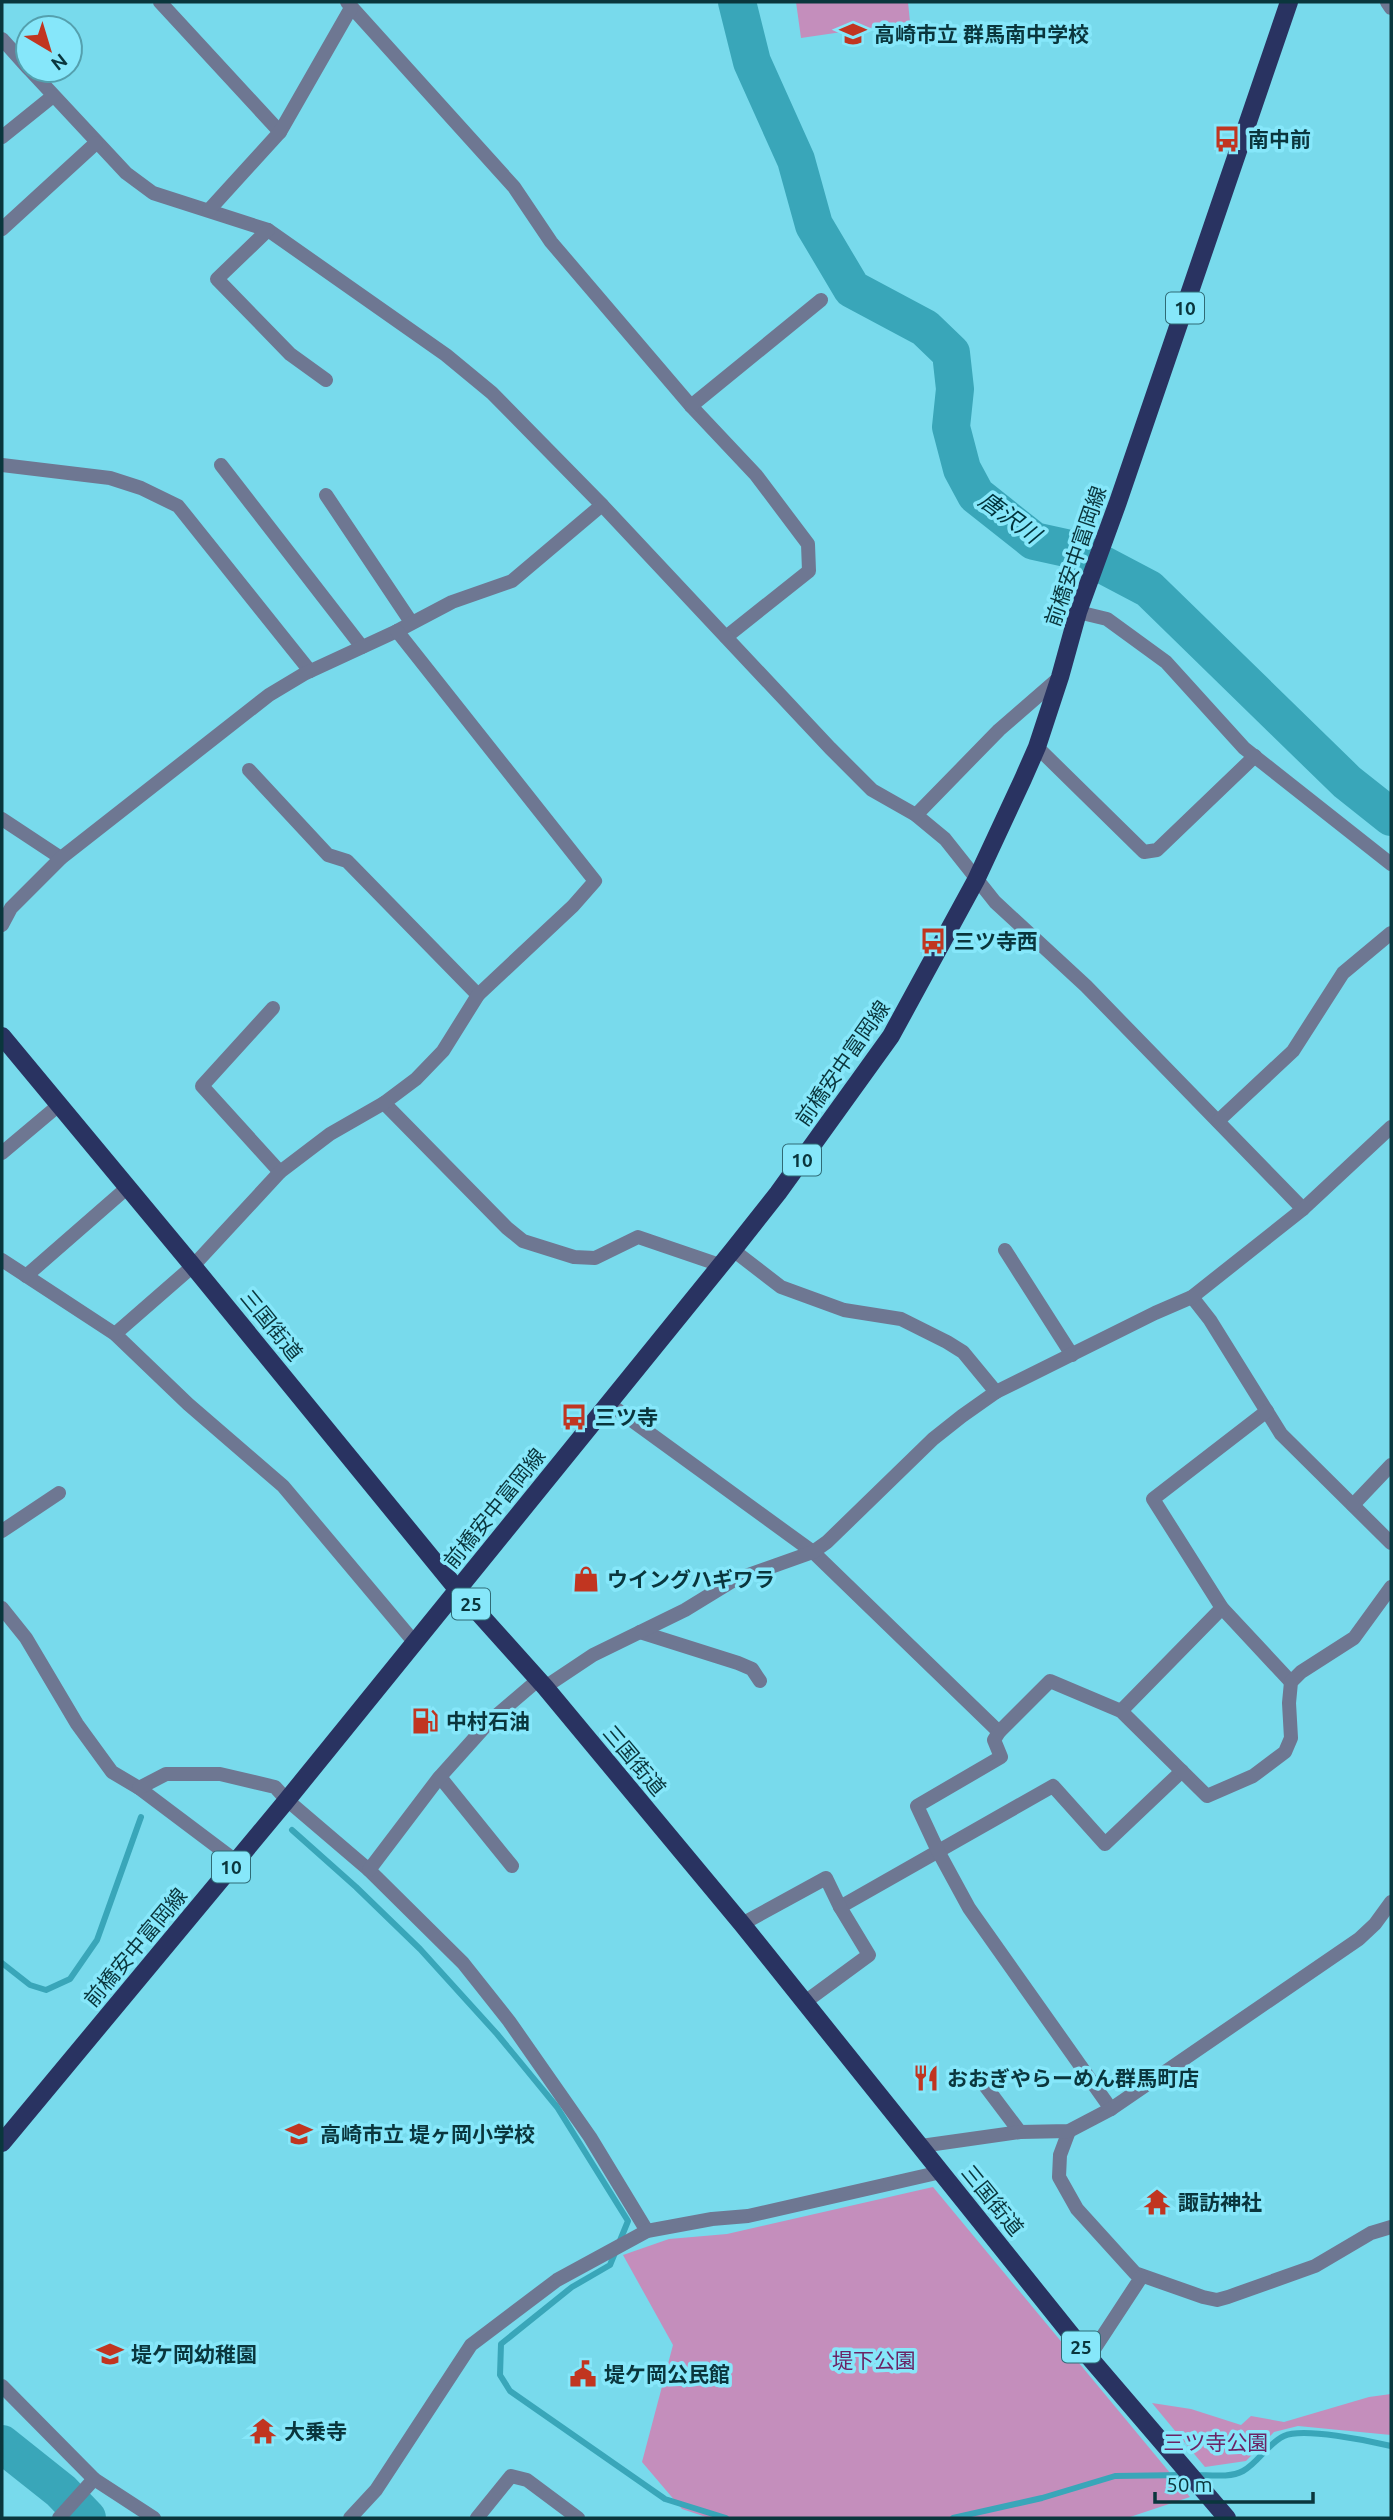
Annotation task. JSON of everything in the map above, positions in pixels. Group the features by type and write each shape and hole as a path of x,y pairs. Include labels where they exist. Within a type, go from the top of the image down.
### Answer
{"main road":[{"name":"前橋安中富岡線","path":"3,2141 287,1801 733,1250 778,1193 891,1036 932,966 976,880 1037,747 1078,612 1289,2"},
{"name":"三国街道","path":"2,1036 457,1589 541,1684 742,1924 1089,2357 1227,2518"}],"street":[{"path":"160,2 280,132"},
{"path":"1387,2 1391,8"},
{"path":"209,210 280,132 349,5 514,187 551,242 691,406 756,475 808,544 809,571 726,637"},
{"path":"2,39 14,52"},
{"path":"42,84 126,173 153,193 268,230 446,355 492,393 872,790 916,815 945,839 995,902 1086,986 1303,1209"},
{"path":"2,137 53,96"},
{"path":"2,229 96,143"},
{"path":"268,230 217,279 290,354 326,380"},
{"path":"691,406 821,300"},
{"path":"2,465 110,478 141,488 178,506 310,671"},
{"path":"220,465 362,647"},
{"path":"326,495 411,622"},
{"path":"2,925 11,908 61,858 269,695 310,671 452,602 512,581 602,505"},
{"path":"1078,612 1107,619 1166,662 1229,733 1391,864"},
{"path":"115,1334 193,1266 280,1172 330,1134 384,1103 416,1079 443,1051 478,995 573,906 595,881 397,631"},
{"path":"916,815 999,730 1060,677"},
{"path":"1037,747 1144,852 1157,850 1255,756"},
{"path":"249,770 328,855 347,861 478,995"},
{"path":"2,819 61,858"},
{"path":"1218,1121 1293,1051 1343,973 1391,933"},
{"path":"274,1009 202,1086 280,1172"},
{"path":"384,1103 523,1241 573,1257 595,1258 638,1237 720,1265"},
{"path":"2,1153 59,1105"},
{"path":"369,1870 440,1777 490,1721 541,1684 593,1655 685,1611 734,1580 813,1552 827,1542 933,1439 996,1392 1192,1297 1303,1209 1391,1127"},
{"path":"26,1276 128,1187"},
{"path":"733,1250 780,1287 844,1310 901,1319 947,1342 963,1352 996,1392"},
{"path":"1005,1250 1072,1355"},
{"path":"2,1260 115,1334 188,1404 283,1486 415,1643"},
{"path":"1192,1297 1210,1320 1281,1434 1391,1543"},
{"path":"608,1403 813,1552 999,1732"},
{"path":"1267,1411 1153,1499 1222,1608 1291,1682"},
{"path":"1353,1505 1391,1465"},
{"path":"2,1531 59,1493"},
{"path":"1111,2109 969,1908 937,1851 917,1806 1001,1757 993,1740 1050,1681 1121,1711 1207,1796 1253,1776 1285,1752 1291,1738 1291,1682 1301,1672 1354,1638 1391,1587"},
{"path":"2,1608 26,1638 77,1724 112,1772 139,1788 236,1861"},
{"path":"1121,1711 1222,1608"},
{"path":"640,1632 752,1669 760,1681"},
{"path":"840,1908 1053,1786 1105,1844 1182,1771"},
{"path":"139,1788 166,1774 220,1774 275,1787 287,1801 369,1870 463,1964 509,2021 590,2137 647,2231"},
{"path":"440,1777 512,1866"},
{"path":"742,1924 826,1878 840,1908 869,1955 805,2003"},
{"path":"921,2146 1020,2132 1069,2132 1111,2109 1359,1939 1375,1924 1391,1902"},
{"path":"977,2075 1020,2132"},
{"path":"1069,2132 1060,2155 1059,2177 1077,2209 1135,2273 1203,2297 1217,2300 1315,2266 1371,2233 1391,2227"},
{"path":"350,2518 376,2490 471,2345 556,2280 647,2231 712,2219 748,2216 941,2172"},
{"path":"1089,2357 1142,2276"},
{"path":"2,2386 94,2479 154,2518"},
{"path":"477,2518 511,2476 527,2480 578,2518"},
{"path":"59,2518 94,2479"}],"green space":[{"path":"796,2 908,2 910,22 801,38"},
{"name":"堤下公園","path":"933,2187 1190,2497 1127,2518 709,2518 682,2509 642,2462 673,2345 623,2255 669,2239 727,2234"},
{"name":"三ツ寺公園","path":"1391,2394 1391,2435 1298,2426 1274,2432 1246,2461 1205,2467 1152,2403 1191,2409 1241,2425 1251,2416 1284,2422 1369,2397"}],"waterway":[{"name":"唐沢川","path":"737,2 752,62 796,160 814,225 852,289 925,328 951,353 955,389 951,427 962,469 976,495 1034,541 1075,550 1149,589 1347,782 1391,817"},
{"path":"2,1963 30,1985 46,1990 70,1979 97,1940 141,1817"},
{"path":"292,1830 420,1949 497,2034 557,2107 628,2221 610,2265 572,2287 501,2344 500,2375 510,2391 665,2499 726,2518"},
{"path":"1195,2475 1226,2475 1243,2471 1278,2439 1293,2434 1337,2436 1391,2446"},
{"path":"2,2444 61,2491 87,2518"},
{"path":"953,2518 1042,2498 1115,2476 1184,2475"}],"place":[{"name":"高崎市立 群馬南中学校","path":"853,34"},
{"name":"南中前","path":"1227,139"},
{"name":"三ツ寺西","path":"933,941"},
{"name":"三ツ寺","path":"574,1417"},
{"name":"ウイングハギワラ","path":"586,1579"},
{"name":"中村石油","path":"425,1721"},
{"name":"おおぎやらーめん群馬町店","path":"926,2078"},
{"name":"高崎市立 堤ヶ岡小学校","path":"299,2134"},
{"name":"諏訪神社","path":"1157,2202"},
{"name":"堤ケ岡幼稚園","path":"110,2354"},
{"name":"堤ケ岡公民館","path":"583,2374"},
{"name":"大乗寺","path":"263,2431"}]}
